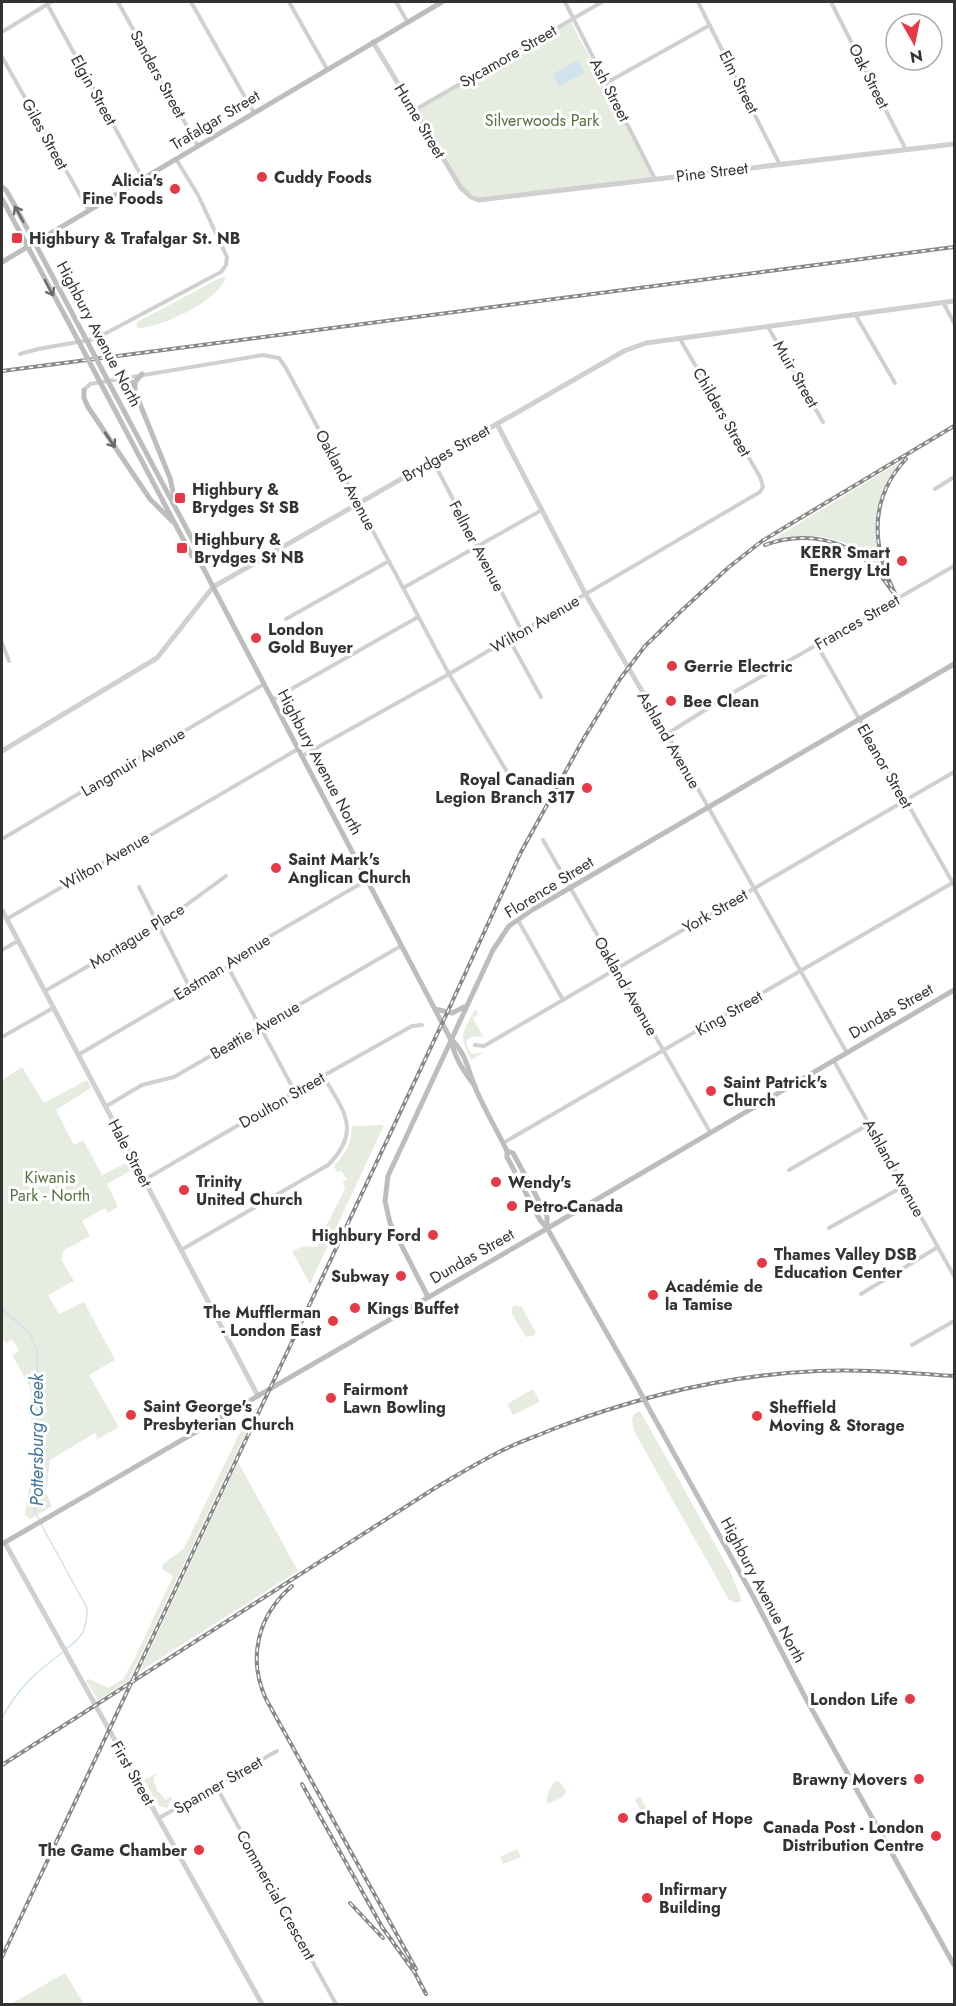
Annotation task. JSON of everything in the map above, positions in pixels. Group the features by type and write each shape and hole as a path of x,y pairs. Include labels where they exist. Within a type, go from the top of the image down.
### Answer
{"main road":[{"name":"Trafalgar Street","path":"2,262 442,2"},
{"name":"Highbury Avenue North","path":"2,187 6,190 35,243 177,509 199,552 199,560 451,1040 463,1072 474,1086 507,1151 511,1166 633,1379 754,1598 805,1697 954,1965"},
{"name":"Highbury Avenue North","path":"2,198 192,556 199,560"},
{"path":"135,391 135,382 142,374"},
{"path":"127,377 135,391 170,478 177,509"},
{"path":"84,390 84,398 88,407 150,499 176,524"},
{"name":"Florence Street","path":"428,1297 390,1223 385,1201 388,1176 493,950 509,926 707,807 954,664"},
{"name":"Dundas Street","path":"3,1543 954,990"},
{"path":"435,1009 452,1013 466,1006"}],"street":[{"path":"2,32 48,2"},
{"name":"Elgin Street","path":"48,2 143,178"},
{"name":"Sanders Street","path":"118,2 198,146"},
{"path":"191,2 254,112"},
{"path":"289,2 327,69"},
{"path":"396,2 407,21"},
{"name":"Ash Street","path":"565,2 655,179"},
{"name":"Sycamore Street","path":"413,111 602,2"},
{"name":"Elm Street","path":"698,2 779,164"},
{"name":"Oak Street","path":"831,2 907,150"},
{"path":"606,82 710,25"},
{"name":"Hume Street","path":"373,42 461,188 471,197"},
{"name":"Giles Street","path":"2,57 89,211"},
{"name":"Pine Street","path":"471,197 479,200 492,199 954,144"},
{"path":"20,354 95,339 225,268 227,257 198,195 176,159"},
{"name":"Brydges Street","path":"2,751 157,658 213,587 624,351 646,342 954,301"},
{"path":"943,302 954,323"},
{"path":"855,314 896,383"},
{"name":"Muir Street","path":"768,326 823,422"},
{"name":"Childers Street","path":"679,338 760,477 763,487"},
{"name":"Oakland Avenue","path":"84,390 90,384 142,374 263,355 279,358 449,674 510,777"},
{"name":"Ashland Avenue","path":"497,424 586,595 847,1053"},
{"name":"Fellner Avenue","path":"433,461 522,631"},
{"path":"935,489 954,477"},
{"name":"Wilton Avenue","path":"302,756 449,674 754,497 763,487"},
{"path":"403,588 542,510"},
{"path":"286,619 388,561"},
{"name":"Frances Street","path":"667,734 724,698 954,566"},
{"path":"272,700 418,617"},
{"path":"509,639 541,697"},
{"path":"2,643 9,661"},
{"name":"Eleanor Street","path":"817,645 954,883"},
{"name":"Langmuir Avenue","path":"2,839 264,684"},
{"name":"Wilton Avenue","path":"6,919 298,749"},
{"name":"York Street","path":"475,1045 484,1046 954,772"},
{"name":"Oakland Avenue","path":"543,840 710,1132"},
{"name":"Montague Place","path":"44,992 159,925 226,876"},
{"name":"Eastman Avenue","path":"78,1055 228,967 241,953 367,880"},
{"name":"King Street","path":"503,1143 954,883"},
{"path":"139,886 190,988"},
{"name":"Hale Street","path":"2,910 258,1396"},
{"path":"518,920 563,1000"},
{"path":"2,950 18,941"},
{"name":"Beattie Avenue","path":"105,1107 142,1085 174,1077 401,946"},
{"path":"228,967 295,1092"},
{"path":"2,1037 53,1008"},
{"name":"Doulton Street","path":"144,1180 412,1026 422,1025"},
{"name":"Ashland Avenue","path":"834,1060 954,1276"},
{"path":"181,1250 328,1165 338,1154 347,1139 348,1125 323,1076"},
{"path":"789,1170 869,1124"},
{"path":"829,1228 904,1186"},
{"path":"861,1294 938,1247"},
{"path":"912,1345 954,1321"},
{"name":"First Street","path":"3,1543 262,2004"},
{"name":"Spanner Street","path":"159,1818 277,1751"},
{"name":"Commercial Crescent","path":"216,1786 336,2004"}],"green space":[{"name":"Silverwoods Park","path":"571,22 653,178 481,198 471,194 460,187 413,111"},
{"path":"226,277 213,295 202,303 174,318 138,328 136,324 139,321 220,278"},
{"path":"900,462 884,488 876,516 876,545 883,574 873,561 849,544 805,536 774,539"},
{"path":"475,1009 479,1014 473,1018 483,1037 470,1038 467,1046 473,1054 484,1052 471,1060 464,1045 463,1034"},
{"name":"Kiwanis Park - North","path":"22,1067 44,1103 87,1080 91,1088 56,1110 74,1145 83,1140 102,1175 130,1161 132,1170 107,1184 118,1207 108,1213 105,1208 82,1221 90,1236 64,1250 61,1259 74,1281 48,1295 59,1314 84,1302 115,1360 89,1375 119,1427 98,1439 95,1433 50,1460 46,1492 52,1506 30,1519 25,1514 33,1460 30,1387 12,1355 19,1351 12,1339 6,1343 2,1337 2,1080"},
{"path":"384,1125 310,1284 292,1251 304,1246 318,1247 318,1242 345,1189 343,1182 347,1179 341,1171 337,1172 334,1167 347,1148 352,1126"},
{"path":"515,1305 522,1307 535,1335 526,1337 512,1314 512,1308"},
{"path":"533,1389 540,1402 513,1415 507,1404"},
{"path":"258,1407 129,1680 98,1700 86,1681 89,1679 109,1688 123,1679 173,1576 162,1569 163,1564 184,1548 245,1422 242,1416"},
{"path":"640,1411 730,1571 742,1601 736,1603 729,1600 634,1431 632,1420 634,1414"},
{"path":"238,1462 298,1571 140,1671"},
{"path":"159,1772 153,1778 157,1790 166,1800 171,1796 172,1798 167,1808 159,1806 144,1780"},
{"path":"555,1781 560,1782 566,1792 563,1797 550,1803 546,1802 549,1790"},
{"path":"638,1797 641,1798 650,1815 648,1819 635,1800"},
{"path":"517,1849 521,1857 503,1864 500,1857"},
{"path":"65,1973 84,2004 11,2004"}],"water":[{"path":"578,60 584,73 559,86 553,74"}],"waterway":[{"name":"Pottersburg Creek","path":"2,1309 29,1333 37,1349 40,1456 36,1478 35,1512 39,1519"},
{"name":"Pottersburg Creek","path":"41,1524 87,1608 83,1632 66,1649"},
{"name":"Pottersburg Creek","path":"2,1718 14,1698 28,1682 63,1652"}],"railway":[{"path":"2,371 954,247"},
{"path":"2,1957 521,852 584,738 620,679 645,646 729,567 762,541 954,426"},
{"path":"765,545 806,538 820,539 846,547 873,567 900,603 884,566 879,548 878,529 879,511 884,493 906,459"},
{"path":"2,1765 435,1488 505,1449 553,1429 650,1397 750,1377 835,1371 954,1376"},
{"path":"292,1586 271,1610 259,1638 257,1668 260,1684 266,1699 416,1969"},
{"path":"302,1784 382,1927 415,1973 426,1994"},
{"path":"350,1903 383,1938"}],"place":[{"name":"Cuddy Foods","path":"262,177"},
{"name":"Alicia's Fine Foods","path":"175,189"},
{"name":"Highbury & Trafalgar St. NB","path":"17,238"},
{"name":"Highbury & Brydges St SB","path":"180,498"},
{"name":"Highbury & Brydges St NB","path":"182,548"},
{"name":"KERR Smart Energy Ltd","path":"902,561"},
{"name":"London Gold Buyer","path":"256,638"},
{"name":"Gerrie Electric","path":"672,666"},
{"name":"Bee Clean","path":"671,701"},
{"name":"Royal Canadian Legion Branch 317","path":"587,788"},
{"name":"Saint Mark's Anglican Church","path":"276,868"},
{"name":"Saint Patrick's Church","path":"711,1091"},
{"name":"Wendy's","path":"496,1182"},
{"name":"Trinity United Church","path":"184,1190"},
{"name":"Petro-Canada","path":"512,1206"},
{"name":"Highbury Ford","path":"433,1235"},
{"name":"Thames Valley DSB Education Center","path":"762,1263"},
{"name":"Subway","path":"401,1276"},
{"name":"Académie de la Tamise","path":"653,1295"},
{"name":"Kings Buffet","path":"355,1308"},
{"name":"The Mufflerman - London East","path":"333,1321"},
{"name":"Fairmont Lawn Bowling","path":"331,1398"},
{"name":"Saint George's Presbyterian Church","path":"131,1415"},
{"name":"Sheffield Moving & Storage","path":"757,1416"},
{"name":"London Life","path":"910,1699"},
{"name":"Brawny Movers","path":"919,1779"},
{"name":"Chapel of Hope","path":"623,1818"},
{"name":"Canada Post - London Distribution Centre","path":"936,1836"},
{"name":"The Game Chamber","path":"199,1850"},
{"name":"Infirmary Building","path":"647,1898"}]}
